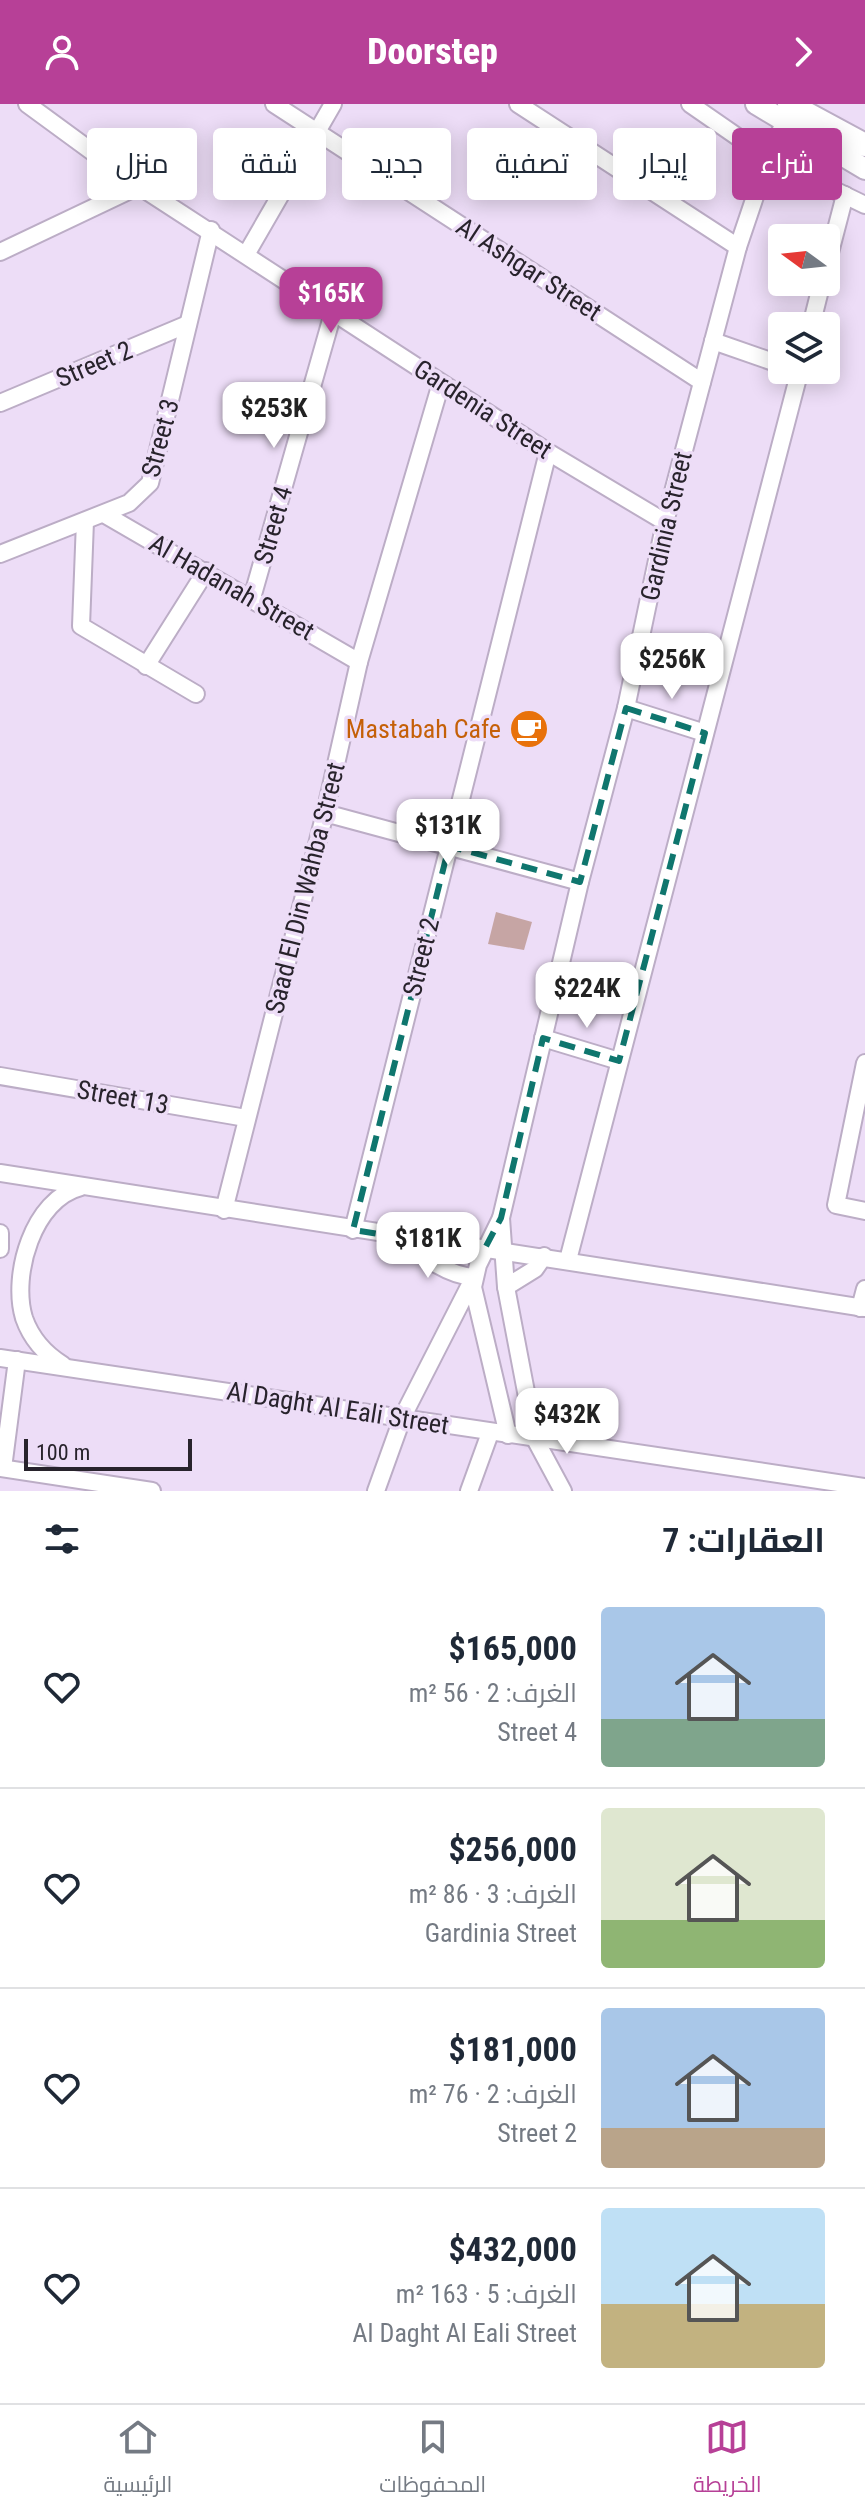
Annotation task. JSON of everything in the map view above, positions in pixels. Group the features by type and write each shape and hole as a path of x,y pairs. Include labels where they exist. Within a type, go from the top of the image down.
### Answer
{"highway":[{"path":"787,113 865,145"}],"main road":[{"path":"756,104 787,113 865,169"}],"street":[{"name":"Gardenia Street","path":"27,104 87,148"},
{"name":"Al Ashgar Street","path":"274,104 311,128"},
{"path":"319,128 333,104"},
{"path":"518,104 738,247"},
{"path":"690,104 732,133"},
{"name":"Al Ashgar Street","path":"326,138 702,382"},
{"path":"842,194 865,205"},
{"path":"837,224 845,195"},
{"path":"0,252 110,200"},
{"name":"Gardenia Street","path":"162,200 548,452 665,522"},
{"path":"247,253 278,200"},
{"name":"Gardinia Street","path":"508,1435 474,1300 474,1277 501,1218 580,882 626,708 665,522 738,247 754,200"},
{"name":"Street 3","path":"0,554 104,514 137,498 150,483 211,230"},
{"name":"Street 4","path":"252,598 333,313"},
{"name":"Street 2","path":"0,403 188,324"},
{"path":"713,341 768,360"},
{"name":"Saad El Din Wahba Street","path":"224,1210 325,813 359,662 441,383"},
{"path":"568,1260 795,384"},
{"name":"Street 2","path":"353,1230 548,452"},
{"name":"Al Hadanah Street","path":"104,514 359,662"},
{"path":"85,521 81,626 196,694"},
{"path":"146,666 206,571"},
{"path":"626,708 705,733"},
{"path":"325,813 580,882"},
{"path":"543,1038 619,1061"},
{"path":"865,1063 836,1205 865,1211"},
{"name":"Street 13","path":"0,1076 246,1118"},
{"path":"0,1173 863,1308 865,1289"},
{"path":"65,1366 45,1351 30,1331 22,1308 21,1283 29,1243 41,1219 59,1198 81,1187"},
{"name":"Gardinia Street","path":"501,1218 506,1287 535,1439 563,1491"},
{"path":"0,1233 0,1249"},
{"path":"376,1491 403,1416 474,1277 454,1273 418,1251 409,1239"},
{"path":"506,1287 535,1269 544,1256"},
{"path":"8,1359 1,1468 152,1491"},
{"name":"Al Daght Al Eali Street","path":"8,1359 865,1487"},
{"path":"469,1491 490,1433"}],"highlighted area":[{"path":"626,708 705,733 619,1061 543,1038 501,1218 484,1250 353,1230 449,846 580,882"}],"building":[{"path":"496,912 532,922 524,950 488,944"}],"place":[{"name":"Mastabah Cafe","path":"529,729"}]}
